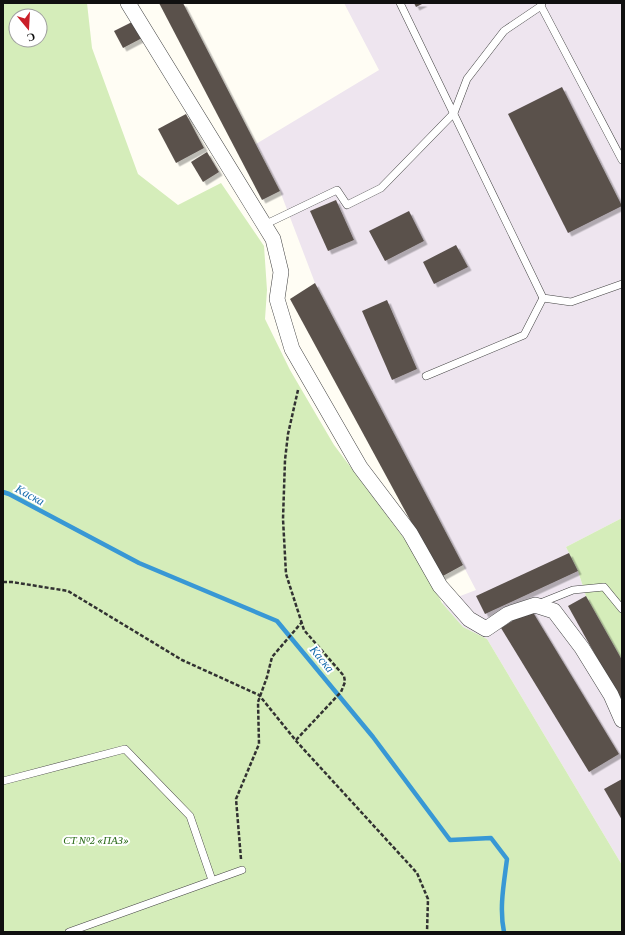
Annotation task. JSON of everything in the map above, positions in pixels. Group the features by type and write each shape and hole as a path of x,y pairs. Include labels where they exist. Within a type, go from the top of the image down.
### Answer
{"street":[{"path":"128,3 273,239 281,272 277,299 292,349 360,466 410,533 440,586 469,619 486,629 508,614 535,605 554,611 582,648 611,695 622,720"}],"lane":[{"path":"400,3 543,298"},
{"path":"264,225 337,190 347,205 381,188 454,113 468,79 504,31 541,4 622,160"},
{"path":"543,298 571,302 622,284"},
{"path":"426,376 524,335 543,298"},
{"path":"535,605 573,590 604,588 622,609"},
{"path":"3,780 125,749 190,816 212,880"},
{"path":"68,932 242,870"}],"path":[{"path":"296,740 341,692 345,682 344,676 304,630 286,574 283,519 285,460 288,434 303,368"},
{"path":"3,582 12,582 68,592 182,660 260,697 296,740 417,873 428,899 427,932"},
{"path":"242,870 236,799 259,744 258,702 272,657 302,622"}],"shaded area":[{"path":"344,3 622,3 622,518 566,547 578,571 586,596 622,660 622,865 487,639 463,627 442,603 476,590 315,283 280,191 256,144 379,70"}],"green space":[{"name":"СТ №2 «ПАЗ»","path":"3,3 87,3 92,48 138,174 178,205 221,183 264,246 267,290 265,319 290,370 334,445 415,553 442,603 463,627 487,639 622,865 622,932 3,932"},
{"path":"622,518 622,660 586,596 578,571 566,547"}],"building":[{"path":"159,3 183,3 280,191 262,200"},
{"path":"414,3 424,3 416,7"},
{"path":"136,20 144,37 123,48 114,31"},
{"path":"562,87 622,206 568,233 508,114"},
{"path":"186,114 204,148 176,163 158,129"},
{"path":"207,152 219,172 203,182 191,162"},
{"path":"336,200 354,240 328,251 310,211"},
{"path":"409,211 424,241 385,261 369,231"},
{"path":"456,245 468,267 434,284 423,262"},
{"path":"315,283 463,565 441,577 290,299"},
{"path":"387,300 417,369 392,380 362,311"},
{"path":"569,553 578,571 485,614 476,596"},
{"path":"586,596 622,660 622,703 568,606"},
{"path":"531,609 619,754 589,772 501,628"},
{"path":"622,779 622,820 604,789"}],"waterway":[{"name":"Каска","path":"3,492 139,563 277,621 373,737 450,840 491,838 507,859 502,905 504,932"}]}
